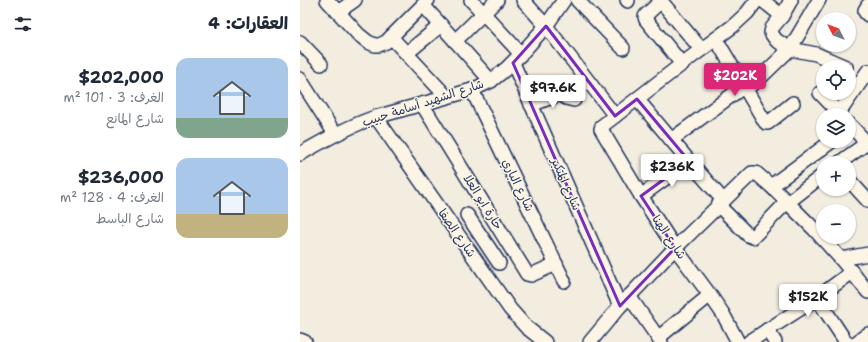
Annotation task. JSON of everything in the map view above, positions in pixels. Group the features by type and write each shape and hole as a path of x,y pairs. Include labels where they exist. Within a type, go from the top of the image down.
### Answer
{"street":[{"path":"327,0 358,34 368,42 375,45 379,45 389,39 426,3 440,25 491,81"},
{"path":"338,12 355,0"},
{"name":"شارع المتكبر","path":"471,0 484,13 517,58 531,105 620,306"},
{"path":"454,41 497,0"},
{"path":"523,0 546,26 615,116 740,20 755,2 782,16"},
{"name":"شارع الشهيد أسامة حبيب","path":"300,153 335,134 376,117 446,96 472,90 491,81 499,76 517,58 546,26 564,0"},
{"path":"577,0 623,48"},
{"path":"791,0 782,16 772,28 771,33 774,38 790,49 816,54 830,60"},
{"path":"671,140 762,76 790,49 819,0"},
{"path":"682,64 645,17 661,1 701,49"},
{"path":"868,5 865,10 866,14 868,15"},
{"path":"407,53 440,25"},
{"path":"389,39 407,53 446,96"},
{"path":"716,39 766,123 793,103"},
{"path":"300,42 321,64"},
{"path":"844,108 866,79 856,73"},
{"path":"300,79 335,134"},
{"name":"شارع الباري","path":"472,90 564,281"},
{"path":"531,105 557,95 574,100"},
{"path":"637,99 720,203 749,236 753,237 777,212 816,181"},
{"path":"826,100 834,108"},
{"name":"حارة ابو العلا","path":"422,104 528,275 531,276 556,264"},
{"name":"شارع الهنا","path":"615,116 602,126 602,131 641,196 675,248 710,295 740,342"},
{"name":"شارع الصفا","path":"376,117 518,319 545,342"},
{"path":"848,156 867,143 856,132"},
{"path":"771,186 823,148"},
{"path":"641,196 688,161"},
{"path":"590,342 629,296 675,248 750,174 754,173 771,186 814,229 868,292"},
{"path":"856,188 868,201"},
{"path":"452,225 484,205"},
{"path":"467,215 499,263"},
{"path":"841,259 868,254"},
{"path":"740,342 767,330 817,298 852,272"},
{"path":"629,296 659,340 710,295"},
{"path":"817,298 846,342"},
{"path":"767,330 775,342"},
{"path":"857,342 868,334"},
{"path":"300,340 305,342"}],"highlighted area":[{"path":"546,26 615,116 637,99 689,161 641,196 675,248 620,306 513,63"}]}
